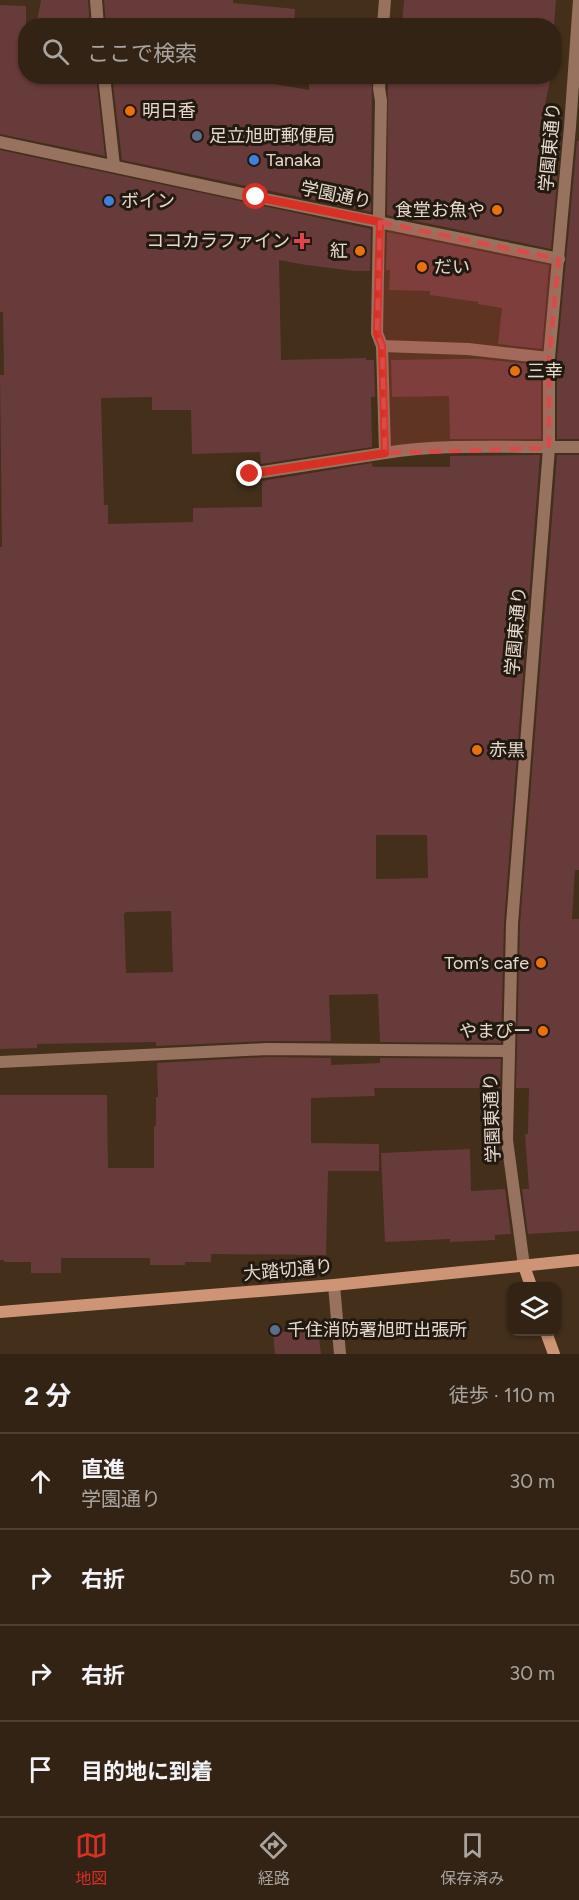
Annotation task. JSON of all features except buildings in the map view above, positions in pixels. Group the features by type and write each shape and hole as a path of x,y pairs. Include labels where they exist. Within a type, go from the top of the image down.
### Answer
{"street":[{"path":"96,0 97,18"},
{"path":"384,18 385,0"},
{"name":"学園東通り","path":"524,1266 507,1140 512,924 549,448 549,358 579,0"},
{"path":"105,84 114,166"},
{"path":"380,84 377,333 382,346 385,453"},
{"name":"学園通り","path":"0,142 559,259"},
{"path":"382,346 468,349 549,358"},
{"path":"250,474 406,449 579,447"},
{"path":"0,1062 267,1049 508,1051"},
{"name":"大踏切通り","path":"0,1312 334,1285 579,1260"},
{"path":"524,1266 529,1282"},
{"path":"334,1285 340,1354"},
{"path":"547,1336 554,1354"}],"highlighted area":[{"path":"380,222 559,259 549,358 549,448 385,453 382,346 377,333"}],"place":[{"name":"明日香","path":"130,111"},
{"name":"足立旭町郵便局","path":"197,136"},
{"name":"Tanaka","path":"254,160"},
{"name":"ボイン","path":"109,201"},
{"name":"食堂お魚や","path":"497,210"},
{"name":"ココカラファイン","path":"302,241"},
{"name":"紅","path":"360,251"},
{"name":"だい","path":"422,267"},
{"name":"三幸","path":"515,371"},
{"name":"赤黒","path":"477,750"},
{"name":"Tom’s cafe","path":"541,963"},
{"name":"やまぴー","path":"543,1031"},
{"name":"千住消防署旭町出張所","path":"275,1330"}],"route":[{"path":"250,474 385,453 382,346 377,333 380,222 256,197"}]}
